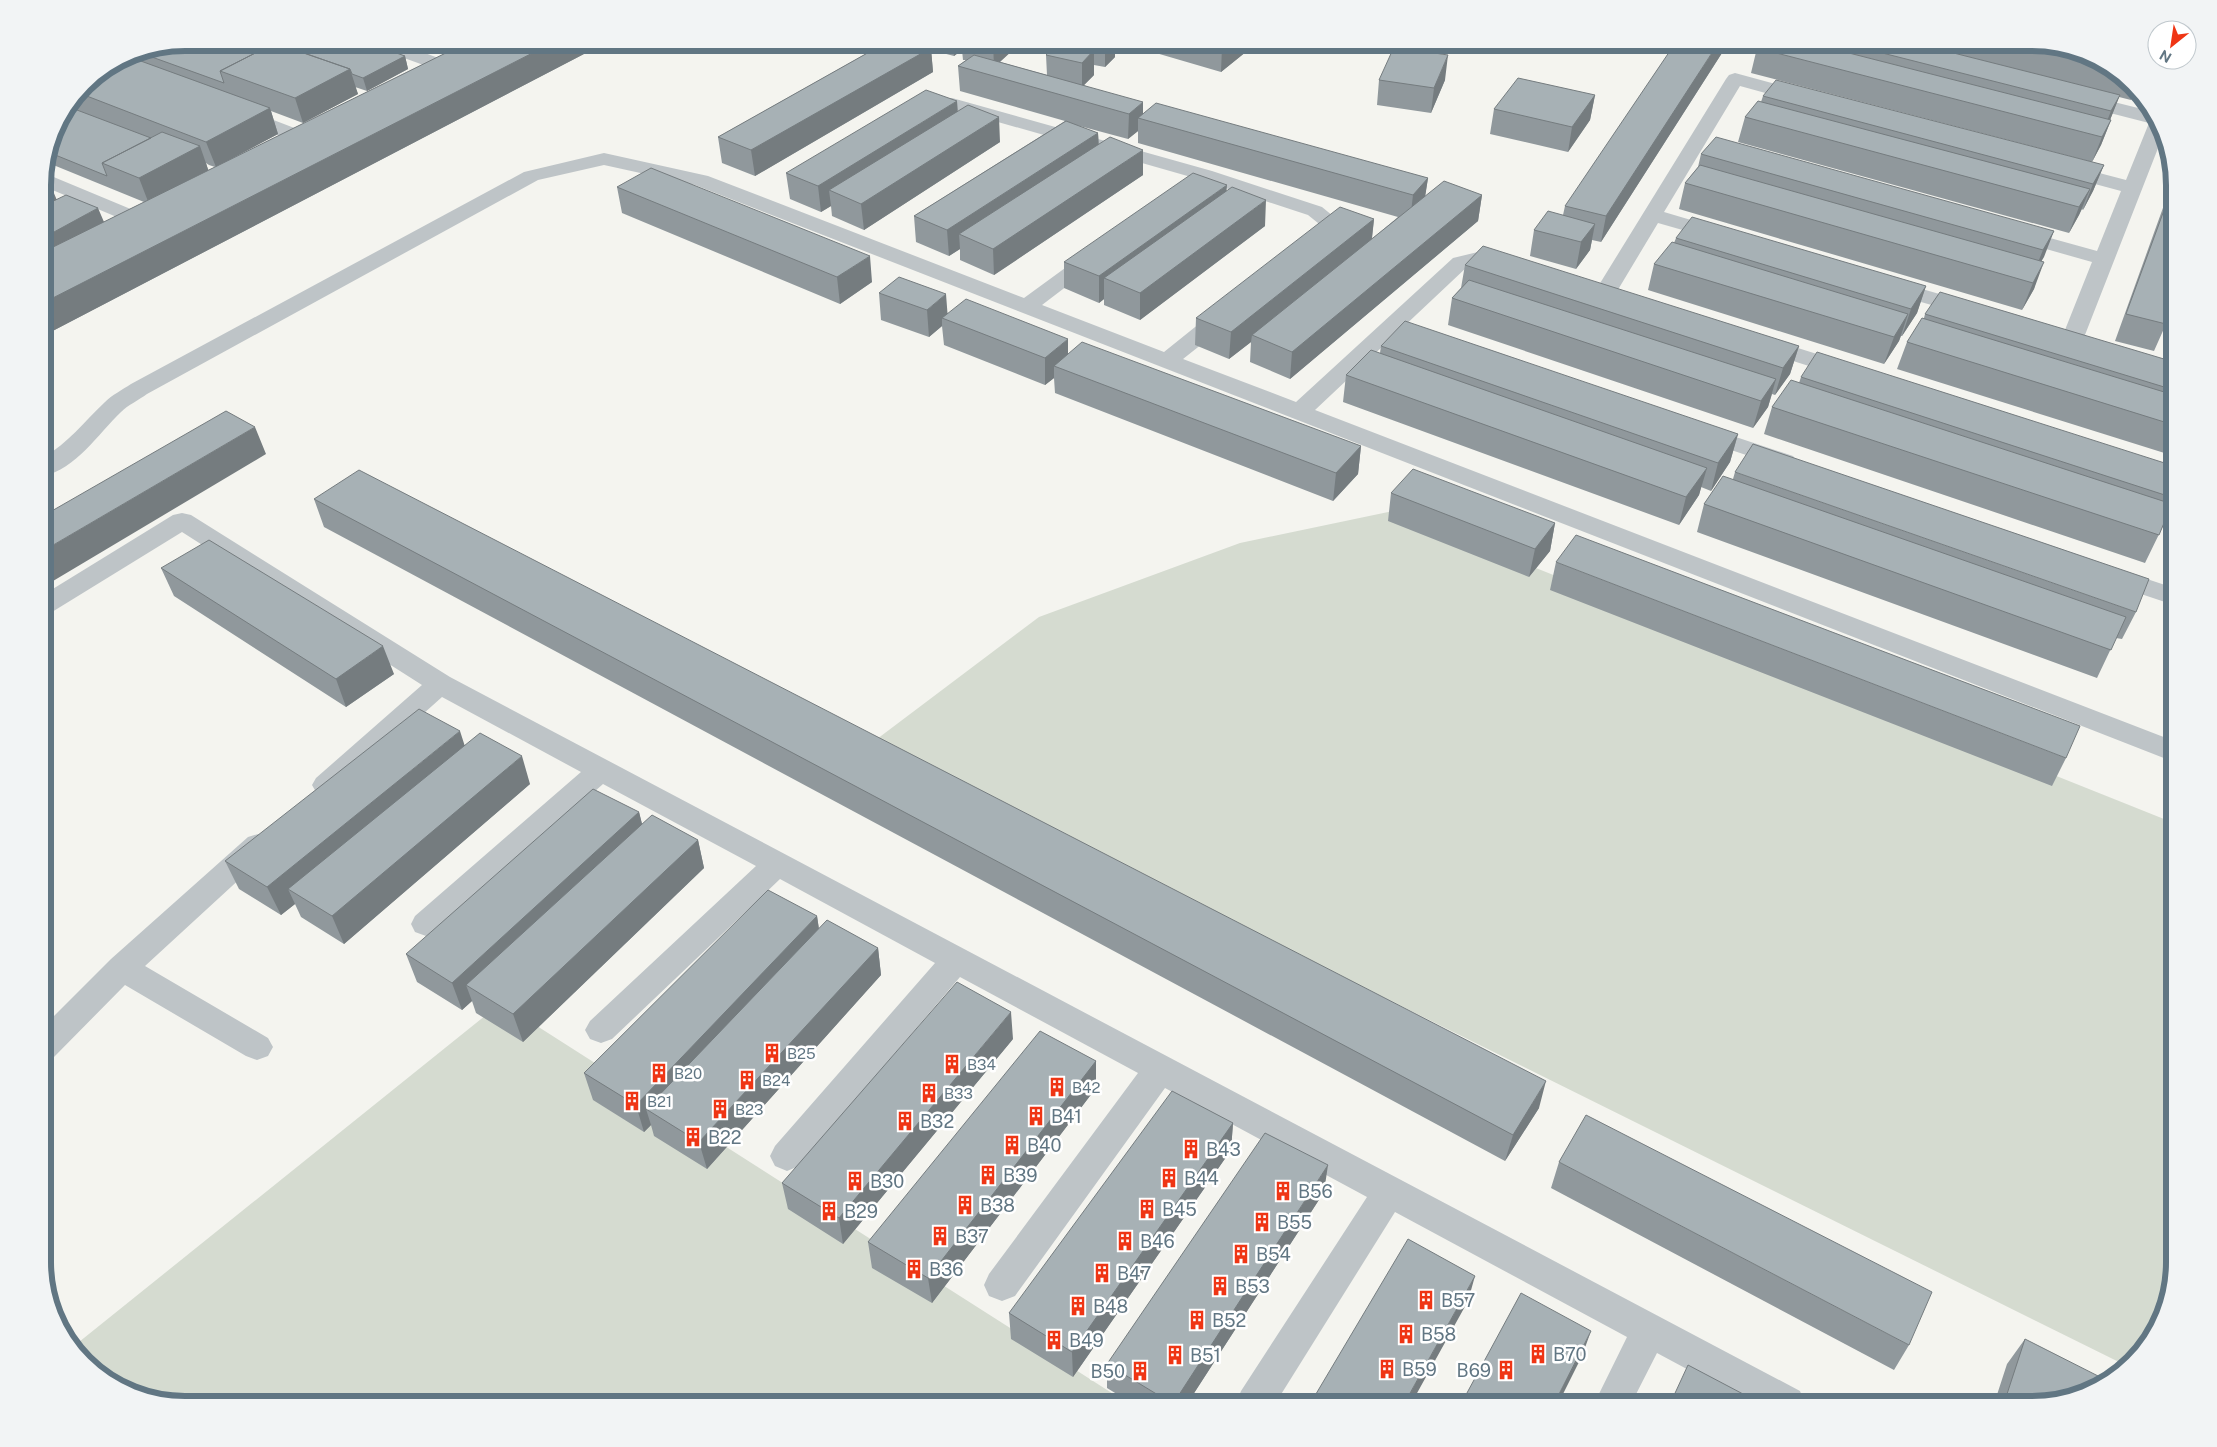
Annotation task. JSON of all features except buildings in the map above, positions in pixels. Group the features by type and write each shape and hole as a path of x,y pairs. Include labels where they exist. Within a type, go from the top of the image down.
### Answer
{"street":[{"path":"413,52 454,63 419,80"},
{"path":"1605,293 1653,215 1706,145 1735,79 1820,102"},
{"path":"2060,94 2147,116"},
{"path":"911,121 936,106 946,103 957,104 1205,175 1315,211 1329,221 1327,233 1296,258"},
{"path":"222,106 303,138"},
{"path":"277,150 321,129"},
{"path":"2071,340 2155,132"},
{"path":"1046,153 1071,137"},
{"path":"52,463 90,434 114,406 139,389 531,176 604,159 701,180 778,201 899,248 1026,306 2166,749"},
{"path":"2047,165 2132,188"},
{"path":"1182,192 1205,175"},
{"path":"52,183 138,219"},
{"path":"1653,215 1739,240"},
{"path":"2000,230 2104,260"},
{"path":"1026,306 1112,243"},
{"path":"1299,412 1404,328 1460,262 1482,257 1522,267"},
{"path":"1872,280 1986,314"},
{"path":"1168,360 1235,307"},
{"path":"1738,336 1871,379"},
{"path":"1676,423 1808,469"},
{"path":"52,600 182,521 440,684 1772,1396"},
{"path":"2090,568 2166,595"},
{"path":"308,801 440,684"},
{"path":"426,924 601,770"},
{"path":"52,1039 122,968 278,828"},
{"path":"601,1030 777,864"},
{"path":"787,1156 956,960"},
{"path":"122,968 257,1047"},
{"path":"1002,1285 1160,1069"},
{"path":"1259,1396 1389,1192"},
{"path":"1616,1396 1649,1331"}],"shaded area":[{"path":"1393,511 2166,820 2165,1279 2159,1305 2152,1321 2132,1350 2120,1362 1286,949 877,739 1039,617 1240,543"},
{"path":"501,1003 1116,1396 186,1396 159,1393 142,1389 126,1382 97,1362 79,1342"}],"place":[{"name":"B25","path":"772,1053"},
{"name":"B34","path":"952,1064"},
{"name":"B20","path":"659,1073"},
{"name":"B24","path":"747,1080"},
{"name":"B42","path":"1057,1087"},
{"name":"B33","path":"929,1093"},
{"name":"B21","path":"632,1101"},
{"name":"B23","path":"720,1109"},
{"name":"B41","path":"1036,1116"},
{"name":"B32","path":"905,1121"},
{"name":"B22","path":"693,1137"},
{"name":"B40","path":"1012,1145"},
{"name":"B43","path":"1191,1149"},
{"name":"B39","path":"988,1175"},
{"name":"B44","path":"1169,1178"},
{"name":"B30","path":"855,1181"},
{"name":"B56","path":"1283,1191"},
{"name":"B38","path":"965,1205"},
{"name":"B45","path":"1147,1209"},
{"name":"B29","path":"829,1211"},
{"name":"B55","path":"1262,1222"},
{"name":"B37","path":"940,1236"},
{"name":"B46","path":"1125,1241"},
{"name":"B54","path":"1241,1254"},
{"name":"B36","path":"914,1269"},
{"name":"B47","path":"1102,1273"},
{"name":"B53","path":"1220,1286"},
{"name":"B57","path":"1426,1300"},
{"name":"B48","path":"1078,1306"},
{"name":"B52","path":"1197,1320"},
{"name":"B58","path":"1406,1334"},
{"name":"B49","path":"1054,1340"},
{"name":"B70","path":"1538,1354"},
{"name":"B51","path":"1175,1355"},
{"name":"B59","path":"1387,1369"},
{"name":"B69","path":"1506,1370"},
{"name":"B50","path":"1140,1371"}]}
